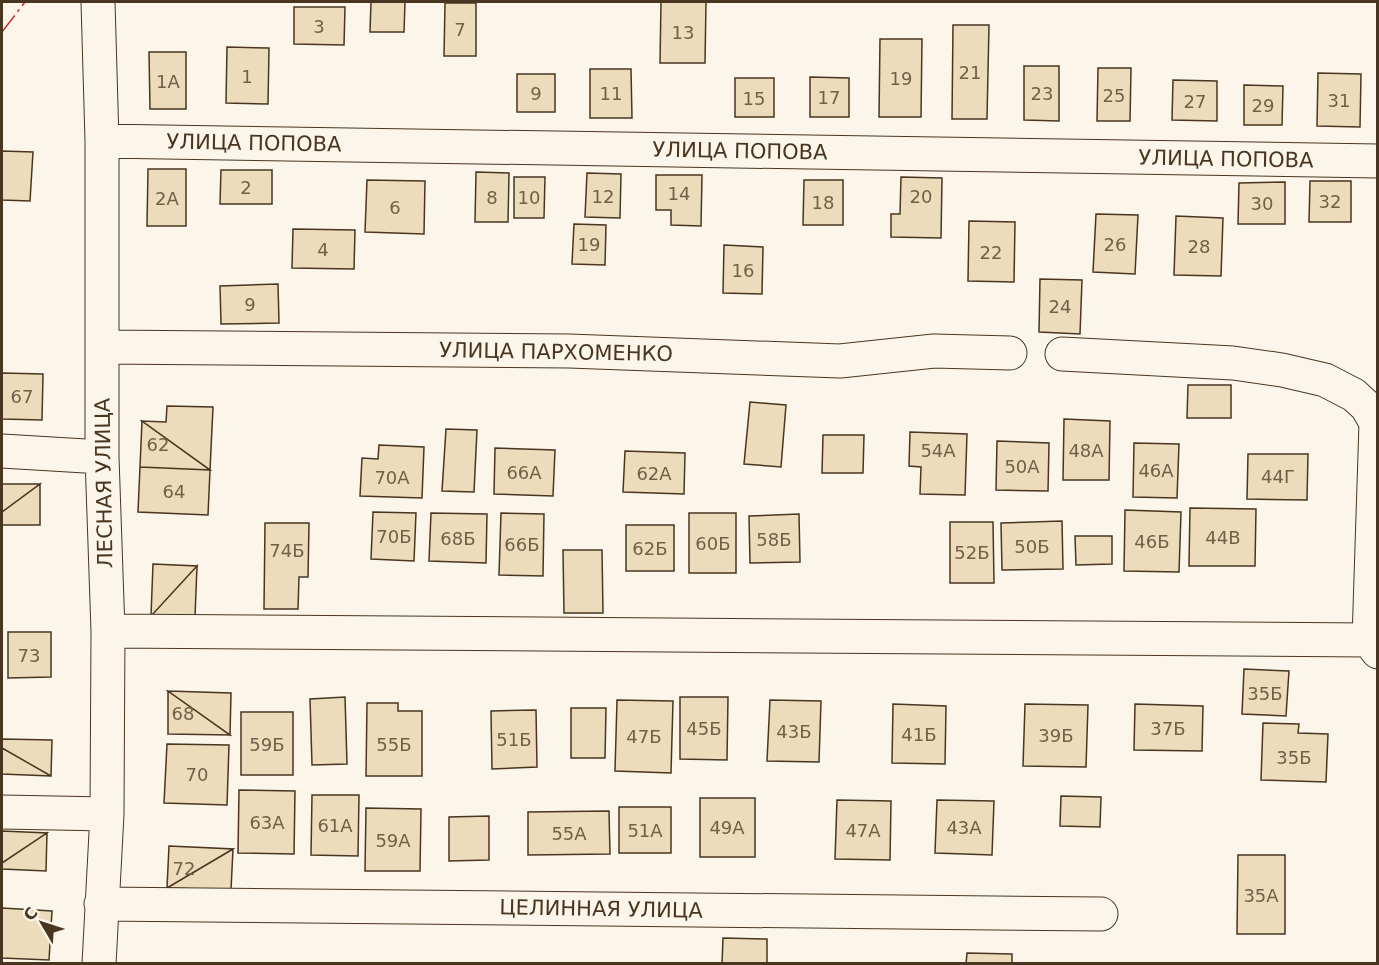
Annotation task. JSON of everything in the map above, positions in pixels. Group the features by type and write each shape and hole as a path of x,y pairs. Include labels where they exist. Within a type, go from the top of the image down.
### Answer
{"street":[{"name":"ЛЕСНАЯ УЛИЦА","path":"98,2 102,141 102,457 108,631 107,814 99,963"},
{"name":"УЛИЦА ПОПОВА","path":"102,141 1377,161"},
{"name":"УЛИЦА ПАРХОМЕНКО","path":"102,347 569,351 840,361 934,351 1010,353"},
{"path":"108,631 1373,646 1376,423 1367,406 1354,395 1325,380 1282,370 1233,363 1062,354"},
{"path":"2,451 102,457"},
{"path":"2,812 107,814"},
{"name":"ЦЕЛИННАЯ УЛИЦА","path":"101,904 1101,914"}],"building":[{"path":"371,2 405,2 404,32 370,32"},
{"path":"661,2 706,2 705,63 660,63"},
{"path":"445,3 476,3 476,56 444,56"},
{"path":"294,7 345,7 344,45 294,44"},
{"path":"953,25 989,25 987,119 952,119"},
{"path":"880,39 922,39 921,117 879,117"},
{"path":"227,47 269,48 268,104 226,103"},
{"path":"149,52 186,52 186,109 150,109"},
{"path":"1024,66 1059,66 1059,121 1024,120"},
{"path":"1098,68 1131,68 1130,121 1097,121"},
{"path":"590,69 631,69 632,118 590,118"},
{"path":"1318,73 1361,74 1360,127 1317,126"},
{"path":"517,74 555,74 555,112 517,112"},
{"path":"810,77 849,78 849,117 810,117"},
{"path":"735,78 774,78 774,117 735,117"},
{"path":"1173,80 1217,81 1217,121 1172,120"},
{"path":"1244,85 1283,86 1282,125 1244,125"},
{"path":"2,151 33,152 30,201 2,200"},
{"path":"148,169 186,169 186,226 147,226"},
{"path":"221,170 272,170 272,204 220,204"},
{"path":"476,172 509,173 508,222 475,222"},
{"path":"587,173 621,174 620,218 585,217"},
{"path":"656,175 702,175 701,226 671,225 671,210 656,210"},
{"path":"514,177 545,177 544,218 514,218"},
{"path":"901,177 942,178 941,238 891,237 891,214 900,214"},
{"path":"367,180 425,181 424,234 365,232"},
{"path":"804,180 843,180 843,225 803,225"},
{"path":"1310,181 1351,181 1351,222 1309,222"},
{"path":"1285,182 1285,224 1238,224 1239,183"},
{"path":"1096,214 1138,215 1135,274 1093,272"},
{"path":"1176,216 1223,218 1221,276 1174,275"},
{"path":"969,221 1015,222 1014,282 968,281"},
{"path":"574,224 606,225 605,265 572,264"},
{"path":"293,229 355,230 354,269 292,268"},
{"path":"724,245 763,247 762,294 723,293"},
{"path":"1040,279 1082,280 1080,334 1039,332"},
{"path":"278,284 279,323 221,324 220,286"},
{"path":"2,373 43,374 42,420 2,419"},
{"path":"1188,385 1231,385 1231,418 1187,418"},
{"path":"750,402 786,405 781,467 744,464"},
{"path":"167,406 213,407 210,470 142,421 166,422"},
{"path":"1064,419 1110,421 1109,480 1063,480"},
{"path":"142,421 210,470 140,467"},
{"path":"446,429 477,430 474,492 442,491"},
{"path":"910,432 967,434 965,495 920,494 921,467 909,466"},
{"path":"823,435 864,435 863,473 822,473"},
{"path":"997,441 1049,443 1048,491 996,490"},
{"path":"1134,443 1179,444 1177,498 1133,497"},
{"path":"379,445 424,447 422,498 360,496 362,458 378,459"},
{"path":"495,448 555,450 553,496 494,494"},
{"path":"625,451 685,453 684,494 623,492"},
{"path":"1248,454 1308,454 1307,500 1247,499"},
{"path":"140,467 210,470 208,515 138,512"},
{"path":"2,484 40,484 2,512"},
{"path":"40,484 40,525 2,525 2,512"},
{"path":"1190,508 1256,509 1255,566 1189,566"},
{"path":"1125,510 1181,512 1179,572 1124,571"},
{"path":"373,512 416,513 414,561 371,559"},
{"path":"431,513 487,514 486,563 429,561"},
{"path":"501,513 544,514 543,576 499,575"},
{"path":"689,513 736,513 736,573 689,573"},
{"path":"799,514 800,562 750,563 749,516"},
{"path":"1062,521 1063,569 1002,570 1001,523"},
{"path":"950,522 993,522 994,583 950,583"},
{"path":"265,523 309,523 308,577 299,577 298,609 264,609"},
{"path":"626,525 674,525 674,571 626,571"},
{"path":"1075,536 1112,536 1112,564 1076,565"},
{"path":"563,550 602,550 603,613 564,613"},
{"path":"153,564 197,566 151,616"},
{"path":"197,566 195,617 151,616"},
{"path":"8,632 51,632 51,677 8,678"},
{"path":"1244,669 1289,671 1286,716 1242,714"},
{"path":"168,691 230,735 168,734"},
{"path":"168,691 231,693 230,735"},
{"path":"345,697 347,764 312,765 310,699"},
{"path":"680,697 728,697 727,760 680,759"},
{"path":"617,700 673,701 671,773 615,771"},
{"path":"770,700 821,701 819,762 767,761"},
{"path":"367,703 398,703 398,711 422,711 422,776 366,776"},
{"path":"893,704 946,706 945,764 892,763"},
{"path":"1025,704 1088,705 1086,767 1023,766"},
{"path":"1135,704 1203,706 1202,751 1134,750"},
{"path":"571,708 606,708 605,758 571,758"},
{"path":"536,710 537,767 492,769 491,711"},
{"path":"241,712 293,712 293,775 241,775"},
{"path":"1263,723 1299,724 1298,733 1328,734 1326,782 1261,780"},
{"path":"2,739 52,740 51,776 2,748"},
{"path":"167,744 229,745 227,805 164,803"},
{"path":"2,748 51,776 2,774"},
{"path":"239,790 295,791 294,854 238,853"},
{"path":"312,795 359,795 358,856 311,855"},
{"path":"1061,796 1101,797 1100,827 1060,826"},
{"path":"700,798 755,798 755,857 700,857"},
{"path":"837,800 891,801 890,860 835,859"},
{"path":"937,800 994,801 992,855 935,853"},
{"path":"619,807 671,807 671,853 619,853"},
{"path":"366,808 421,809 420,871 365,871"},
{"path":"609,811 610,854 528,855 528,812"},
{"path":"489,816 489,860 449,861 449,817"},
{"path":"2,831 47,833 2,863"},
{"path":"47,833 46,871 2,869 2,863"},
{"path":"169,846 233,849 167,888"},
{"path":"233,849 231,890 167,888"},
{"path":"1238,855 1285,855 1285,934 1237,934"},
{"path":"2,908 52,911 49,960 2,958"},
{"path":"723,938 767,939 767,964 722,964"},
{"path":"967,953 1012,954 1012,964 966,964"}],"power":[{"path":"2,32 25,2"}]}
